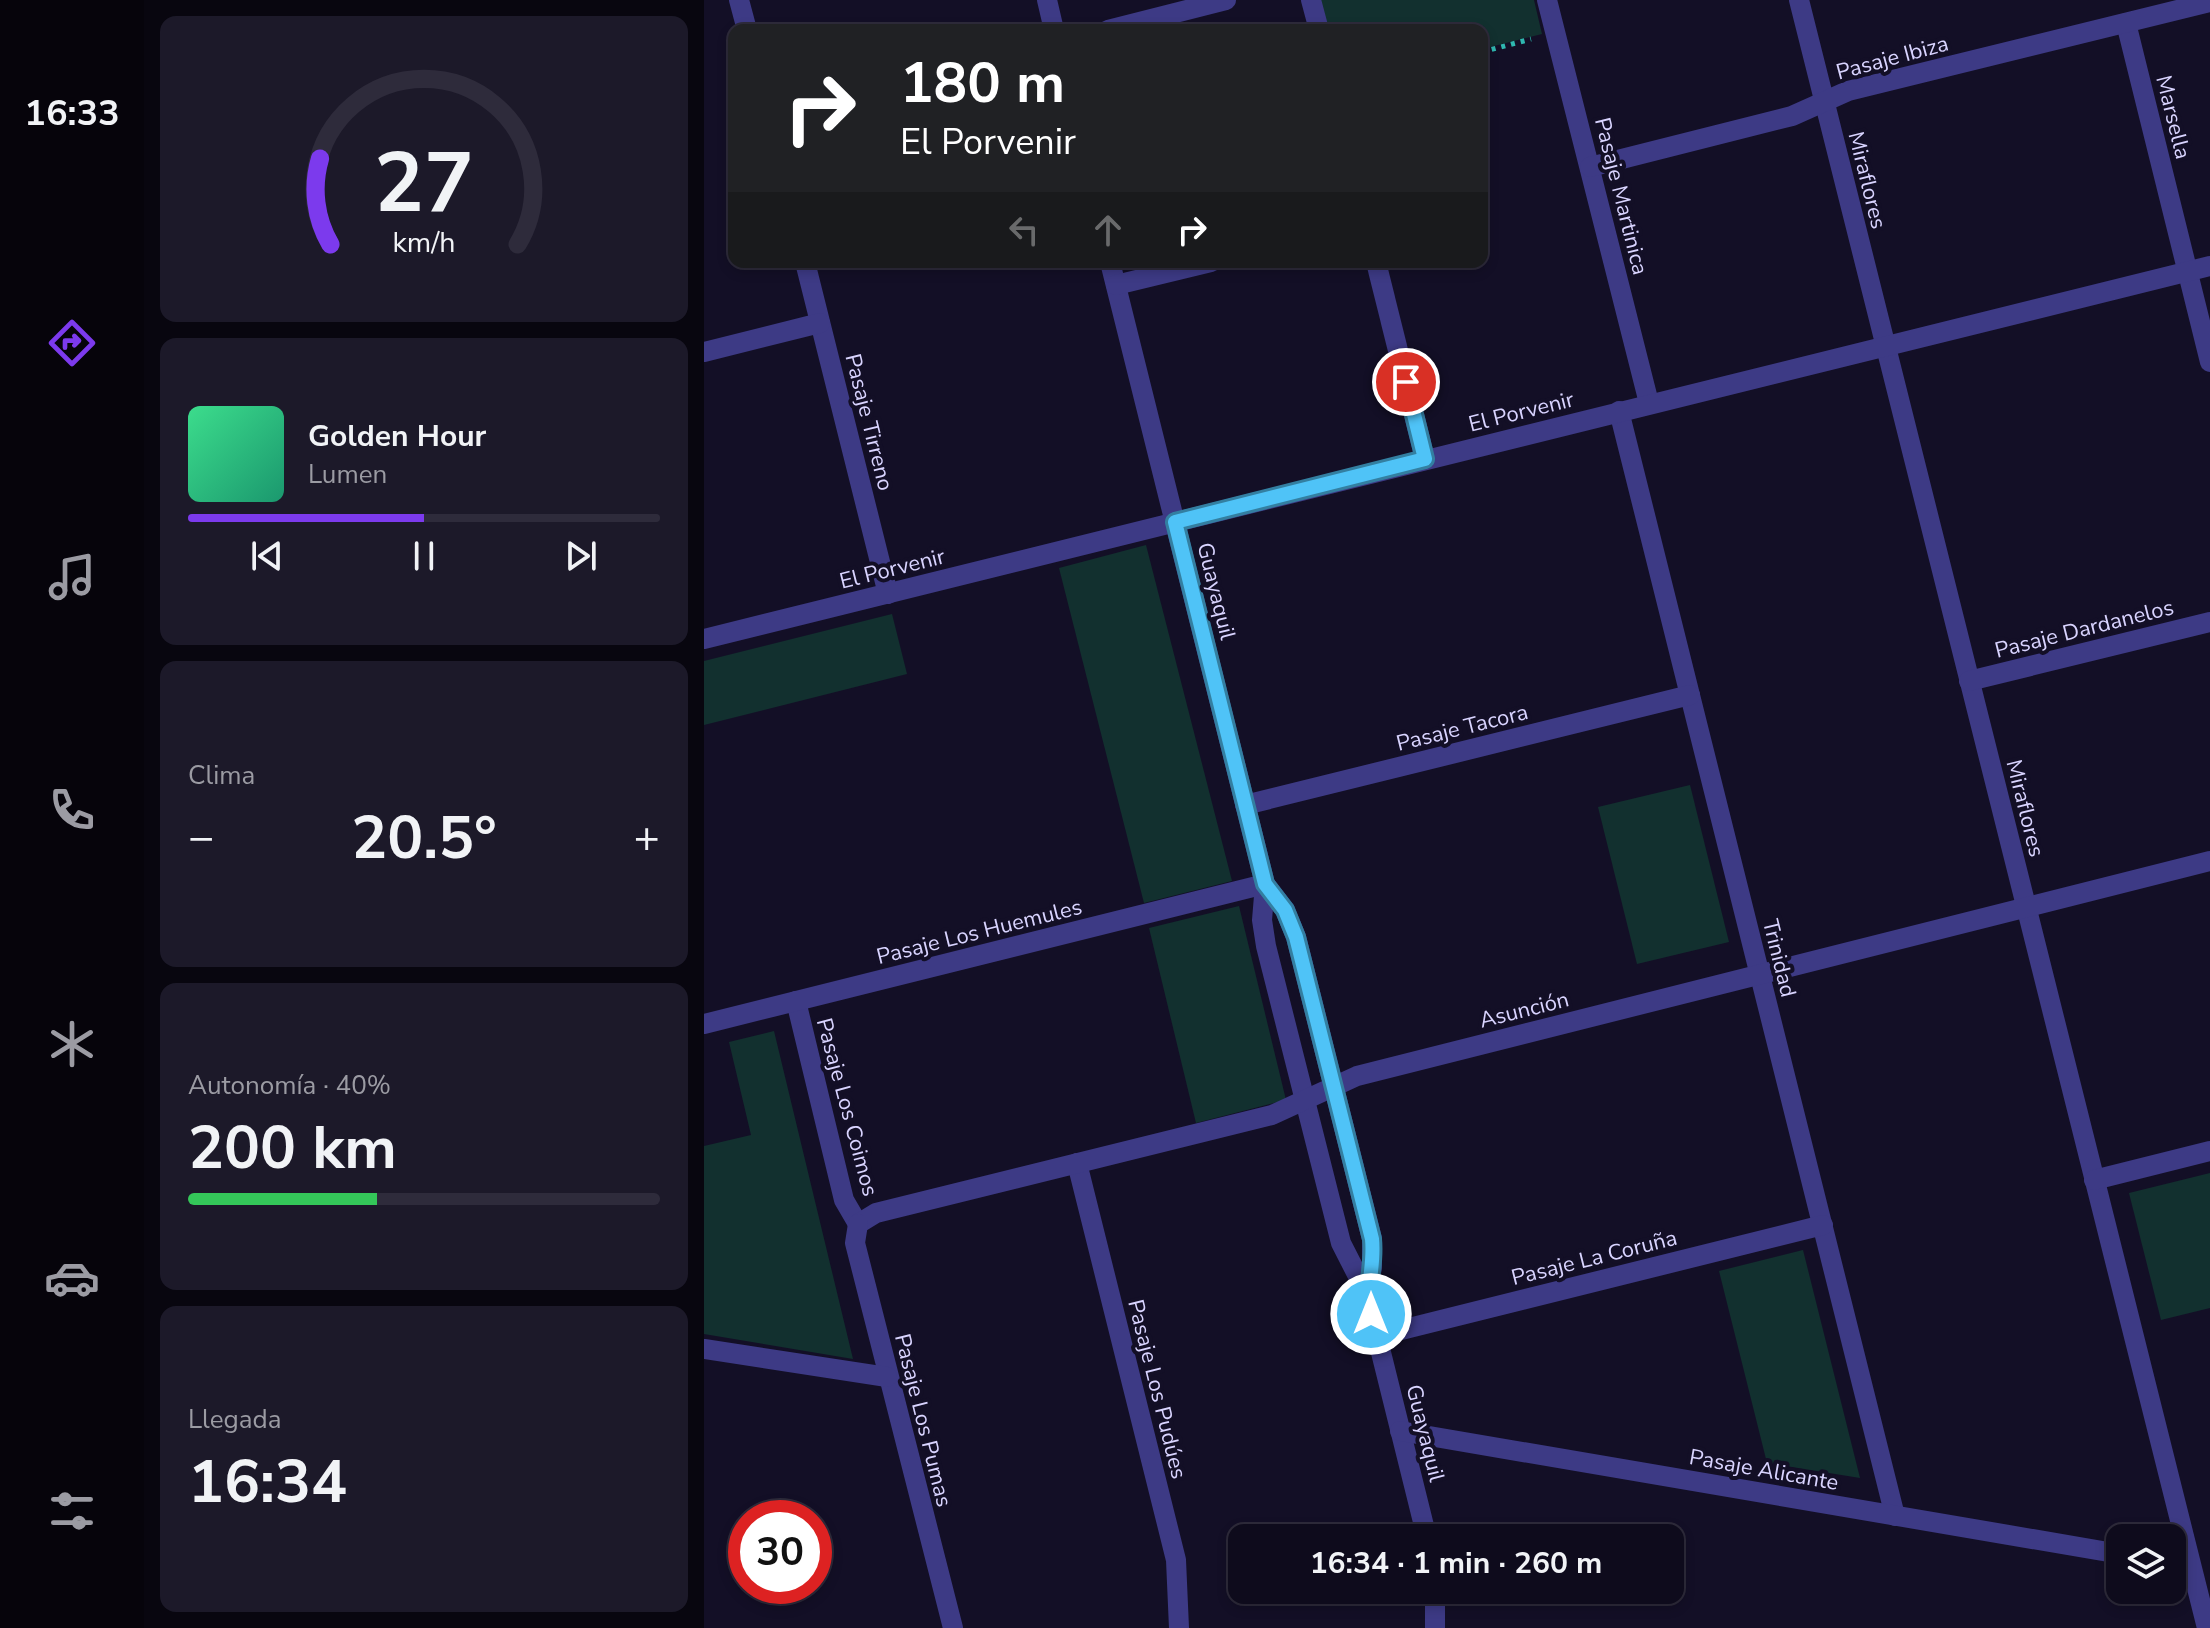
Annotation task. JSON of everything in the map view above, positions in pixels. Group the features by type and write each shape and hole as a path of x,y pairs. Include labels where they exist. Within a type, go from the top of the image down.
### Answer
{"street":[{"path":"739,0 745,24"},
{"path":"1047,0 1053,24"},
{"path":"1132,24 1226,0"},
{"path":"1311,0 1317,24"},
{"name":"Pasaje Martinica","path":"1547,0 1649,403"},
{"name":"Miraflores","path":"1799,0 2094,1180 2173,1524"},
{"name":"Pasaje Ibiza","path":"1590,167 1792,116 1848,91 2210,2"},
{"name":"Marsella","path":"2126,23 2210,362"},
{"name":"El Porvenir","path":"704,639 2210,266"},
{"name":"Pasaje Tirreno","path":"806,268 888,594"},
{"name":"Guayaquil","path":"1112,268 1265,884 1263,933 1341,1243 1366,1292 1423,1524"},
{"path":"1116,285 1186,268"},
{"path":"1377,268 1425,459"},
{"path":"704,352 820,323"},
{"name":"Trinidad","path":"1619,411 1895,1516"},
{"name":"Pasaje Dardanelos","path":"1969,681 2210,622"},
{"name":"Pasaje Tacora","path":"1245,805 1690,695"},
{"name":"Asunción","path":"858,1224 876,1213 1272,1115 1357,1076 2210,861"},
{"name":"Guayaquil","path":"1265,884 1291,924 1372,1239 1372,1268 1366,1292"},
{"name":"Pasaje Los Huemules","path":"704,1024 1265,884"},
{"name":"Pasaje Los Coimos","path":"796,1001 844,1200 858,1224"},
{"path":"2094,1180 2210,1151"},
{"name":"Pasaje Los Pudúes","path":"1077,1163 1176,1560 1179,1628"},
{"name":"Pasaje Los Pumas","path":"858,1224 855,1243 953,1628"},
{"name":"Pasaje La Coruña","path":"1377,1336 1823,1225"},
{"path":"704,1349 887,1377"},
{"name":"Pasaje Alicante","path":"1400,1431 2106,1552"},
{"name":"Miraflores","path":"2186,1575 2207,1628"},
{"path":"1435,1604 1435,1628"}],"path":[{"path":"1488,50 1556,32"}],"green space":[{"path":"1319,0 1534,0 1542,34 1488,48 1488,24 1325,24"},
{"path":"1146,545 1232,881 1144,903 1059,568"},
{"path":"892,614 907,674 704,725 704,661"},
{"path":"1690,785 1729,942 1637,964 1598,807"},
{"path":"1239,906 1286,1100 1196,1123 1149,928"},
{"path":"774,1031 853,1359 704,1334 704,1146 751,1135 729,1042"},
{"path":"2210,1173 2210,1308 2161,1320 2129,1193"},
{"path":"1803,1250 1860,1478 1767,1463 1719,1271"}],"route":[{"path":"1371,1314 1366,1292 1372,1268 1372,1239 1296,937 1285,910 1265,884 1175,522 1425,459 1406,382"}]}
